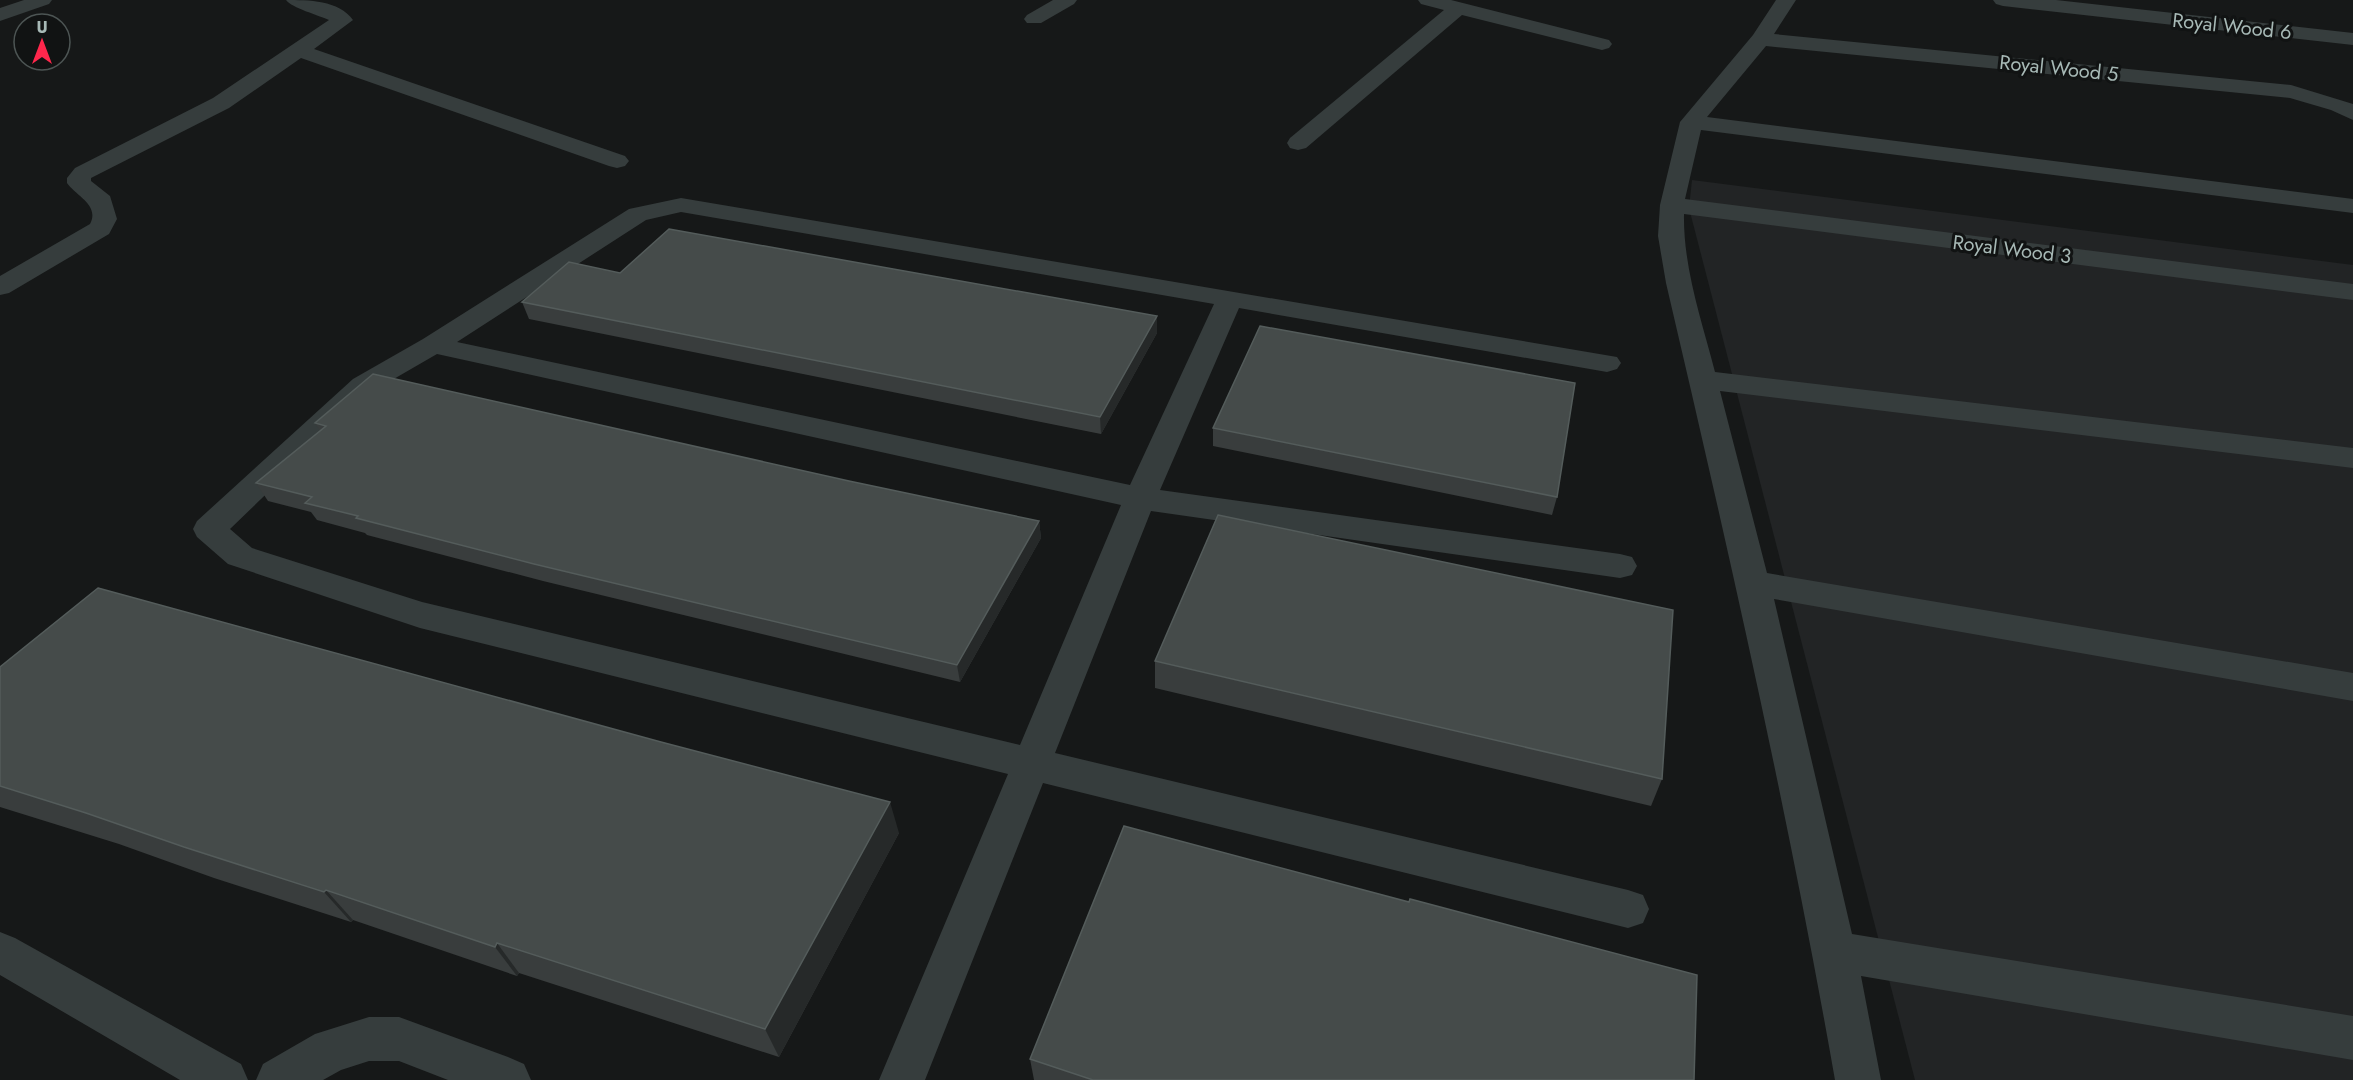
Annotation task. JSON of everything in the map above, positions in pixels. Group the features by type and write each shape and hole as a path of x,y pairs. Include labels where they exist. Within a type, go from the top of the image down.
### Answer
{"street":[{"path":"0,15 42,0"},
{"path":"0,286 100,229 105,219 101,201 80,183 79,178 83,173 221,103 343,20 321,8 296,0"},
{"path":"1035,19 1067,0"},
{"path":"1428,0 1602,44"},
{"path":"1786,0 1761,39 1691,122 1672,205 1671,236 1679,283 1754,583 1834,951 1858,1080"},
{"name":"Royal Wood 6","path":"2003,0 2353,39"},
{"path":"1298,143 1458,8"},
{"name":"Royal Wood 5","path":"1761,39 2290,92 2339,105 2353,113"},
{"path":"297,50 617,161"},
{"path":"1691,122 2353,206"},
{"path":"1607,363 681,205 638,214 433,345 363,385 208,529 240,556 420,615 1628,909"},
{"name":"Royal Wood 3","path":"1672,205 2353,292"},
{"path":"903,1080 1140,498 1229,300"},
{"path":"433,345 1140,498 1620,566"},
{"path":"1703,380 2353,458"},
{"path":"1754,583 2353,687"},
{"path":"1834,951 2353,1038"},
{"path":"0,952 225,1080"},
{"path":"279,1080 331,1050 369,1039 399,1039 508,1080"}],"shaded area":[{"path":"1692,180 2353,265 2353,1080 1915,1080 1689,208"}],"building":[{"path":"669,229 1157,316 1100,417 522,302 569,262 620,273"},
{"path":"1260,326 1575,383 1557,497 1213,428"},
{"path":"373,374 849,481 1039,521 957,665 534,564 356,518 358,516 305,503 312,497 256,483 326,426 315,423"},
{"path":"1218,515 1673,610 1662,779 1155,661"},
{"path":"98,588 661,742 890,802 765,1029 497,943 495,947 326,890 324,892 0,786 0,667"},
{"path":"1124,826 1409,902 1410,899 1697,975 1694,1080 1093,1080 1030,1059"}]}
